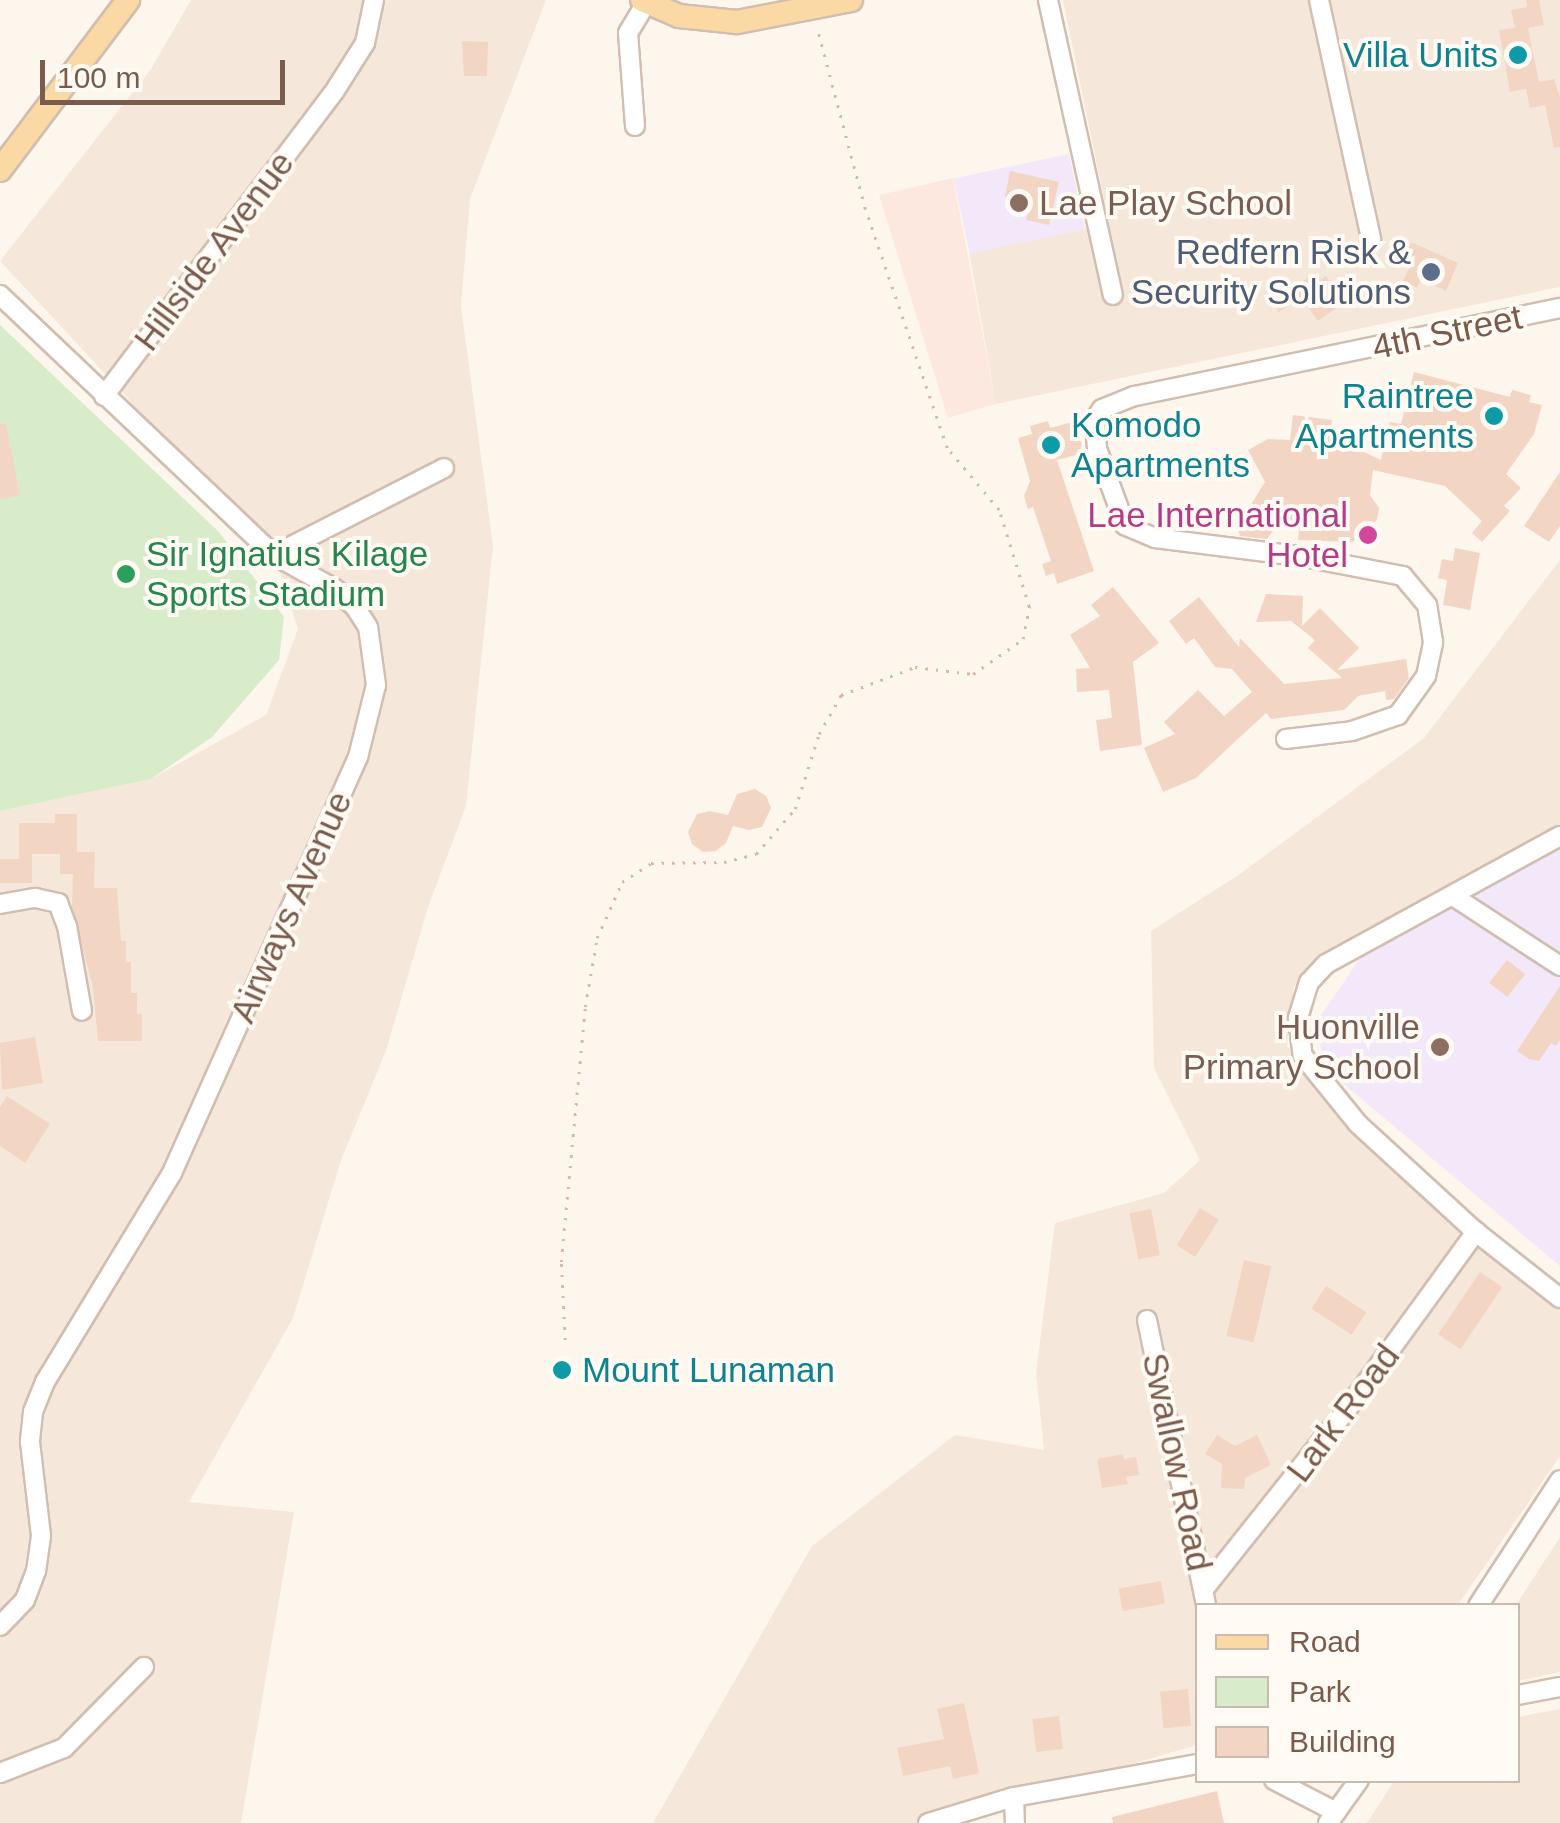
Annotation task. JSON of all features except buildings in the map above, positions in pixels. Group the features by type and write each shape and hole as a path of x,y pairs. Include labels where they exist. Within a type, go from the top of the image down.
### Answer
{"main road":[{"path":"0,170 128,0"},
{"path":"644,2 709,22 851,0"}],"street":[{"name":"Hillside Avenue","path":"104,396 334,92 365,43 374,0"},
{"path":"1048,0 1113,294"},
{"path":"1319,0 1372,240"},
{"path":"635,126 628,32 644,2"},
{"name":"Airways Avenue","path":"0,294 274,556 335,589 368,627 376,686 358,757 172,1172 45,1382 33,1412 30,1442 42,1536 39,1554 25,1600 0,1626"},
{"name":"4th Street","path":"1286,739 1352,732 1398,715 1426,676 1434,642 1428,605 1403,576 1301,557 1155,538 1125,525 1098,449 1095,419 1102,409 1135,396 1560,308"},
{"path":"274,556 444,468"},
{"path":"1560,836 1326,964 1309,982 1298,1018 1303,1056 1358,1124 1476,1232 1560,1298"},
{"path":"1453,896 1560,966"},
{"path":"0,904 35,898 58,904 67,926 82,1011"},
{"name":"Lark Road","path":"1205,1597 1476,1232"},
{"name":"Swallow Road","path":"1147,1320 1205,1597"},
{"path":"1480,1603 1560,1480"},
{"path":"0,1773 64,1748 144,1667"},
{"path":"1520,1695 1560,1687"},
{"path":"928,1823 1014,1797 1195,1765"},
{"path":"1279,1783 1332,1818 1356,1783"},
{"path":"1014,1797 1015,1823"}],"path":[{"path":"565,1340 561,1262 585,1007 597,938 622,882 651,863 724,862 756,854 795,810 819,734 841,695 914,667 973,674 1023,639 1028,607 999,510 947,448 796,7"}],"shaded area":[{"path":"191,0 546,0 470,199 461,306 493,546 466,806 428,907 386,1051 341,1160 293,1318 189,1502 294,1512 241,1823 0,1823 0,811 151,779 266,715 298,629 274,555 0,261 151,69"},
{"path":"1063,0 1560,0 1560,287 996,404 969,251 1109,224"},
{"name":"Lae Play School","path":"1069,154 1085,229 970,254 954,179"},
{"path":"953,178 996,404 948,418 879,195"},
{"path":"1560,560 1560,835 1453,896 1353,938 1294,987 1287,1046 1373,1151 1560,1298 1560,1456 1459,1603 1195,1603 1195,1746 929,1823 653,1823 812,1546 955,1435 1044,1450 1036,1373 1055,1223 1164,1193 1200,1160 1154,1068 1151,931 1240,874 1424,738"},
{"name":"Huonville Primary School","path":"1560,849 1560,1266 1326,1069 1315,1024 1363,954"},
{"path":"1560,1537 1560,1672 1520,1681 1517,1603"},
{"path":"1560,1709 1560,1823 1367,1823 1393,1783 1520,1783 1520,1717"}],"green space":[{"name":"Sir Ignatius Kilage Sports Stadium","path":"0,325 219,532 284,617 279,660 212,737 151,779 0,811"}],"place":[{"name":"Villa Units","path":"1518,55"},
{"name":"Lae Play School","path":"1019,203"},
{"name":"Redfern Risk & Security Solutions","path":"1431,272"},
{"name":"Raintree Apartments","path":"1494,416"},
{"name":"Komodo Apartments","path":"1051,445"},
{"name":"Lae International Hotel","path":"1368,535"},
{"name":"Sir Ignatius Kilage Sports Stadium","path":"126,574"},
{"name":"Huonville Primary School","path":"1440,1047"},
{"name":"Mount Lunaman","path":"562,1370"}]}
